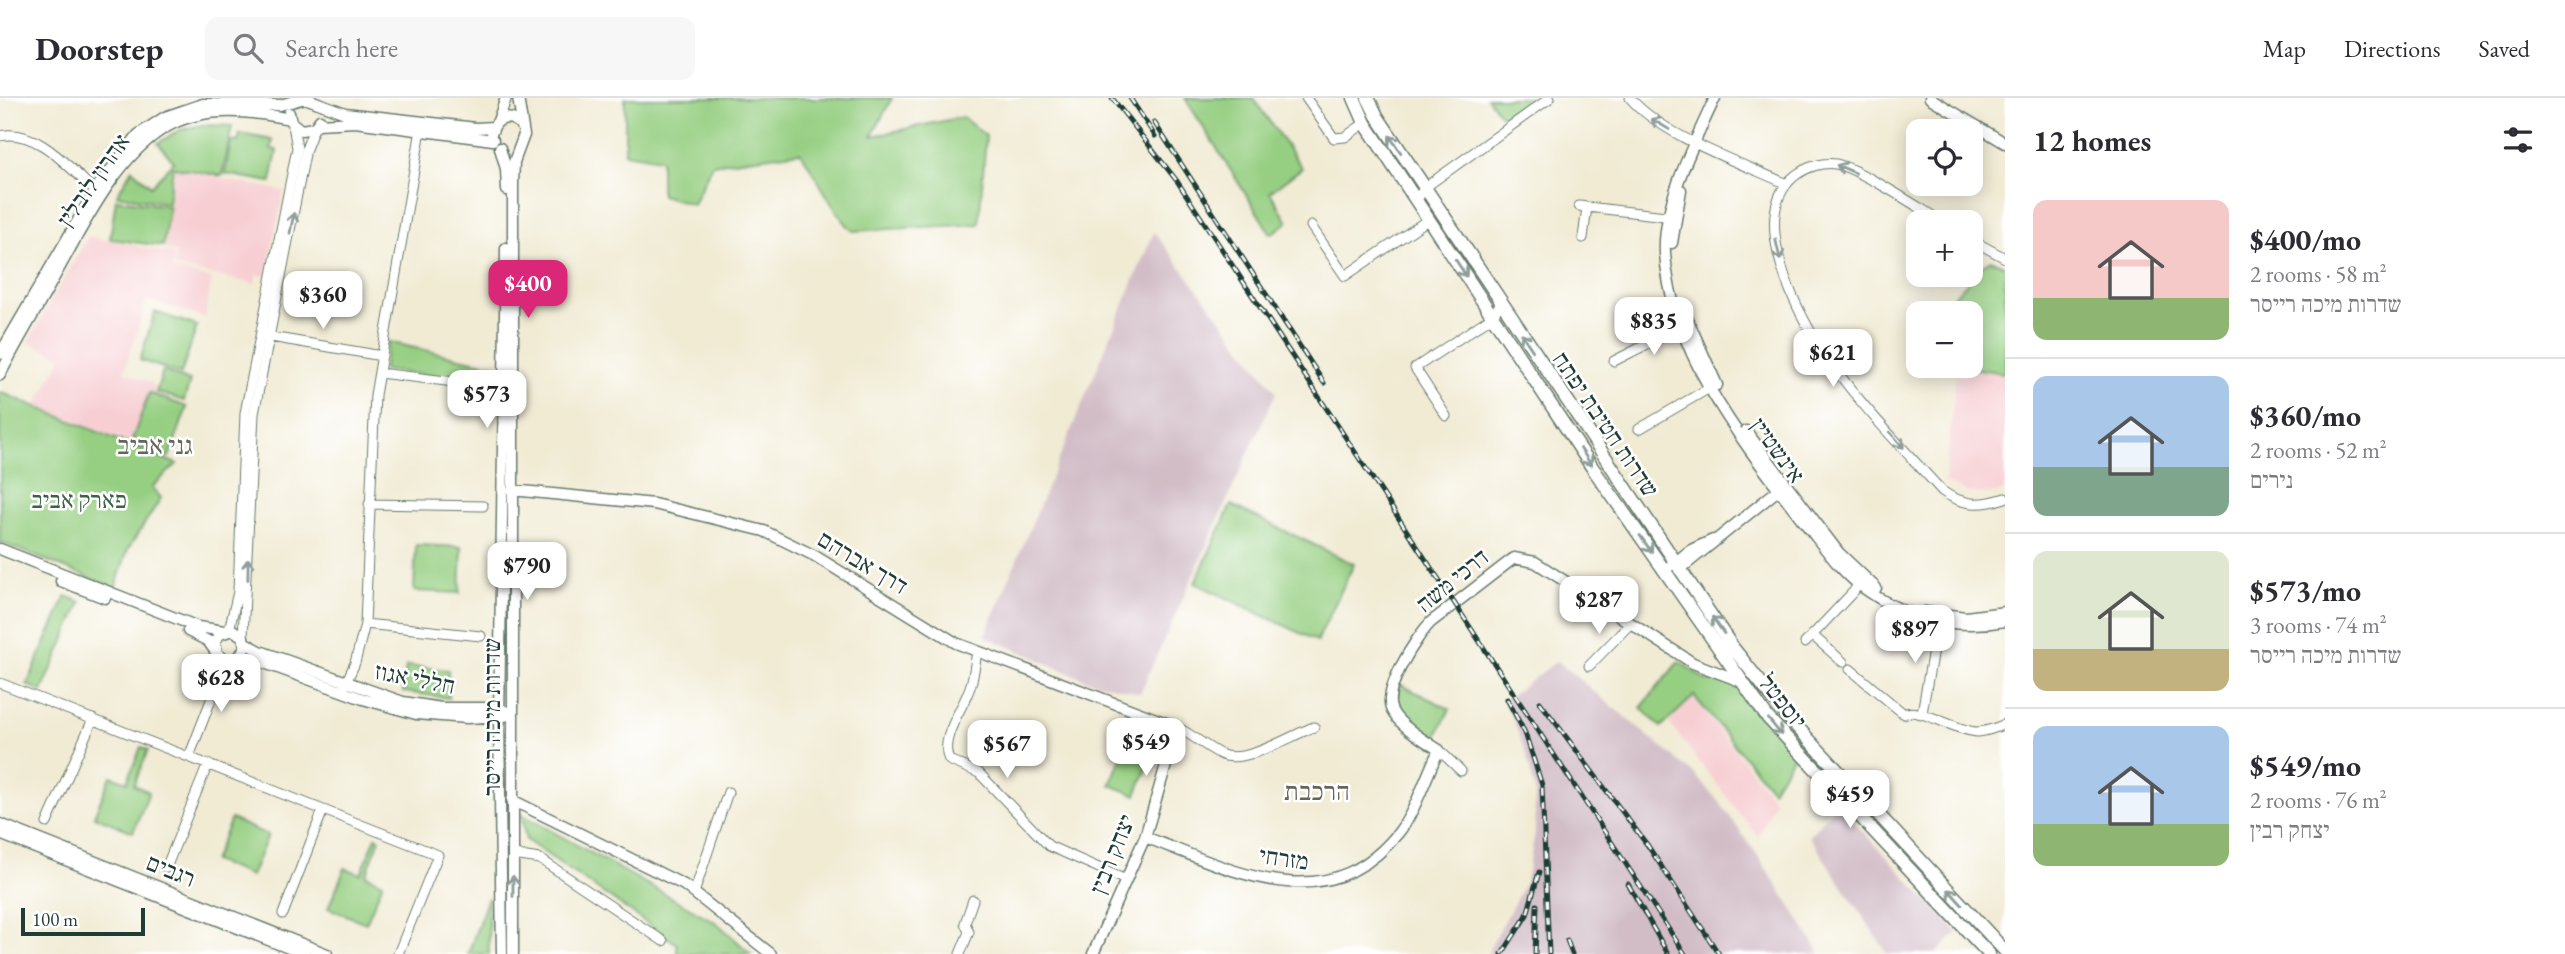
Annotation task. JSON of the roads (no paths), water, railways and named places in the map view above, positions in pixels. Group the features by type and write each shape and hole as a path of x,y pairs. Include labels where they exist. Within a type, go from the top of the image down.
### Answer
{"main road":[{"name":"שדרות חטיבת יפתח","path":"1354,98 1365,123 1493,316 1673,568 1757,680"},
{"name":"שדרות חטיבת יפתח","path":"1368,98 1673,568 1721,653"},
{"name":"יוספטל","path":"1721,653 1740,681 1804,760 1989,954"},
{"name":"יוספטל","path":"1757,680 2005,951"}],"street":[{"path":"189,757 232,660 244,652 254,414 264,336 297,148 290,109 296,101 305,98 345,113 422,126 513,150 524,135 518,98"},
{"path":"496,144 496,124 506,98"},
{"path":"1306,98 1334,138 1345,137 1365,123"},
{"path":"1417,200 1424,188 1550,98"},
{"path":"1630,98 1656,123 1787,184"},
{"name":"אינשטיין","path":"1715,98 1683,177 1670,201 1672,264 1688,323 1719,388 1782,486"},
{"path":"1930,98 2005,143"},
{"name":"אהרון לובלין","path":"0,354 138,135 165,117 203,104 280,105 296,101"},
{"path":"215,651 215,641 226,630 238,592 240,472 245,413 306,149 321,116 317,104"},
{"name":"אהרון לובלין","path":"0,375 99,194 145,142 183,119 224,112 292,122"},
{"path":"292,122 301,130 355,122 476,128 496,124 508,118 521,124"},
{"path":"344,687 365,624 369,504 379,373 422,126"},
{"path":"3,133 32,139 99,194"},
{"name":"שדרות מיכה רייסר","path":"496,144 507,186 499,713 502,954"},
{"name":"שדרות מיכה רייסר","path":"513,954 513,184 514,162 520,144"},
{"path":"1920,210 1834,164 1811,167 1787,184 1776,212 1776,246 1791,292 1817,342 1837,370 1942,491 1952,498 1973,504 2005,498"},
{"path":"1583,237 1583,207 1671,216"},
{"name":"אינשטיין","path":"1671,216 1667,276 1681,327 1711,387 1782,486 1858,581 1899,609 1983,625 2005,621"},
{"path":"1311,226 1345,276 1429,219"},
{"path":"1983,246 2005,258"},
{"path":"1446,416 1415,368 1493,316 1501,302"},
{"path":"1614,361 1681,327"},
{"path":"264,336 382,356"},
{"path":"379,373 488,386"},
{"path":"1639,429 1711,387"},
{"path":"1673,568 1716,539 1782,486"},
{"name":"דרך אברהם","path":"512,490 654,504 764,531 815,556 956,643 1177,727"},
{"path":"369,504 483,506"},
{"path":"0,549 198,627 226,630 244,640"},
{"path":"0,556 196,634 215,651 232,660"},
{"name":"דרכי משה","path":"1439,750 1396,716 1390,705 1390,693 1425,627 1506,562 1520,558 1535,562 1629,625 1709,671 1740,681"},
{"path":"1858,581 1808,639 1847,665 1904,714 1912,710 1948,726 1978,732 2005,724"},
{"name":"אינשטיין","path":"1938,618 1984,616 2005,612"},
{"path":"1922,713 1938,618"},
{"path":"365,624 481,636"},
{"path":"1590,666 1629,625"},
{"name":"חללי אגוז","path":"244,640 260,651 344,687"},
{"path":"977,651 970,689 951,732 946,756 949,760 979,772 1049,846 1126,880"},
{"path":"1709,671 1720,667 1721,653"},
{"name":"חללי אגוז","path":"232,660 256,660 344,687 428,706 511,713"},
{"path":"0,682 438,855 398,954"},
{"path":"47,823 93,719"},
{"path":"1177,727 1230,757 1251,755 1314,727"},
{"name":"יצחק רבין","path":"1093,954 1145,837 1177,727"},
{"path":"1439,750 1461,771"},
{"name":"מזרחי","path":"1145,837 1236,871 1294,884 1322,883 1348,873 1380,854 1401,830 1439,750"},
{"path":"166,868 208,764"},
{"path":"694,893 728,792"},
{"path":"512,800 620,852 694,893 771,954"},
{"path":"283,914 323,810"},
{"name":"רגבים","path":"1,829 304,954"},
{"name":"רגבים","path":"1,829 327,954"},
{"path":"513,855 540,859 663,941"},
{"path":"960,954 969,932 965,923 972,901"}],"railway":[{"path":"1112,98 1177,181 1685,954"},
{"path":"1130,98 1155,136"},
{"path":"1154,122 1324,383"},
{"path":"1507,699 1525,733 1542,785 1549,954"},
{"path":"1540,702 1648,846 1719,954"},
{"path":"1502,954 1527,915 1539,872"},
{"path":"1628,884 1668,954"},
{"path":"1535,954 1537,905"},
{"path":"1567,940 1572,954"}],"district":[{"name":"גני אביב","path":"155,445"},
{"name":"הרכבת","path":"1317,791"}],"park label":[{"name":"פארק אביב","path":"79,499"}]}
